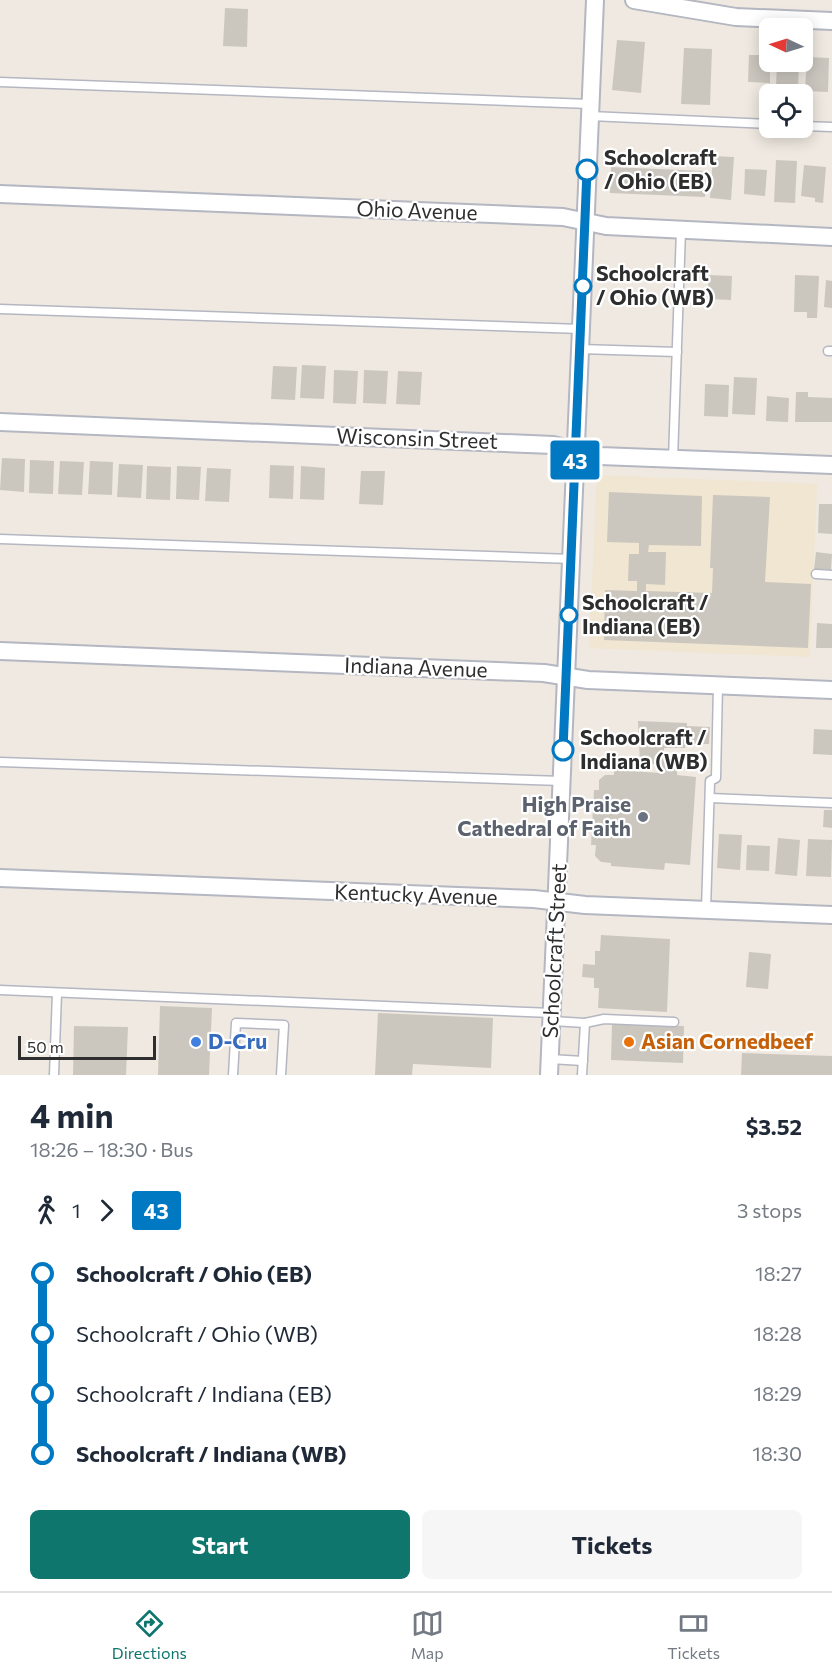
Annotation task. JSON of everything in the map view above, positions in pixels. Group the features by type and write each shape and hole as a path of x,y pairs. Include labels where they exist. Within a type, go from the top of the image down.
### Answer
{"street":[{"name":"Schoolcraft Street","path":"550,1067 595,0"},
{"path":"634,0 735,17 832,21"},
{"name":"Ohio Avenue","path":"0,194 563,217 606,226 832,237"},
{"name":"Wisconsin Street","path":"0,422 553,445 600,456 832,465"},
{"name":"Indiana Avenue","path":"0,651 544,673 588,680 832,690"},
{"name":"Kentucky Avenue","path":"0,878 832,915"}],"lane":[{"path":"0,82 590,110 759,123"},
{"path":"813,126 832,127"},
{"path":"673,459 681,230"},
{"path":"0,309 581,329"},
{"path":"580,349 677,352"},
{"path":"0,539 571,559"},
{"path":"816,574 832,575"},
{"path":"706,910 710,781 716,778 718,685"},
{"path":"0,762 562,781"},
{"path":"710,798 832,803"},
{"path":"0,990 552,1017 585,1023 604,1019 674,1022"},
{"path":"54,1075 57,993"},
{"path":"233,1075 236,1023 284,1025 281,1075"},
{"path":"582,1075 585,1023"},
{"path":"550,1067 583,1061"}],"shaded area":[{"path":"597,475 817,484 810,657 589,648"}],"building":[{"path":"225,8 248,9 247,47 223,46"},
{"path":"617,40 645,42 641,93 612,90"},
{"path":"684,48 712,49 710,105 681,104"},
{"path":"749,55 759,55 759,72 770,72 770,83 748,82"},
{"path":"813,57 829,58 828,92 813,91 813,84 805,84 806,72 813,72"},
{"path":"777,72 799,72 798,84 776,84"},
{"path":"713,156 734,157 731,200 710,198"},
{"path":"776,160 797,161 795,203 774,202"},
{"path":"804,165 826,167 823,203 815,202 815,198 801,196"},
{"path":"611,167 706,171 705,197 610,193"},
{"path":"745,169 767,170 765,196 744,194"},
{"path":"709,275 732,276 731,300 707,299"},
{"path":"795,275 819,276 817,318 807,318 807,312 794,312"},
{"path":"826,280 832,281 832,308 824,307"},
{"path":"302,365 326,366 324,399 300,398"},
{"path":"273,366 297,367 295,400 271,399"},
{"path":"334,370 358,371 356,404 333,403"},
{"path":"364,370 388,371 386,404 363,403"},
{"path":"398,371 422,372 420,405 396,404"},
{"path":"734,377 757,378 755,415 732,414"},
{"path":"705,384 729,385 728,417 704,416"},
{"path":"796,392 808,392 808,397 832,398 832,422 795,422"},
{"path":"767,396 789,398 788,422 766,421"},
{"path":"2,458 25,459 24,492 0,490"},
{"path":"30,460 54,461 53,494 29,493"},
{"path":"60,461 84,462 82,495 58,494"},
{"path":"90,461 113,462 112,495 88,494"},
{"path":"119,464 143,465 141,498 117,497"},
{"path":"270,465 294,466 293,499 269,498"},
{"path":"147,466 171,467 170,500 146,499"},
{"path":"177,466 201,467 199,500 176,499"},
{"path":"301,466 325,468 324,500 300,499"},
{"path":"207,468 231,469 229,502 205,501"},
{"path":"361,471 385,471 383,505 359,504"},
{"path":"609,492 702,496 701,546 649,545 648,552 666,552 665,585 646,584 646,591 712,593 713,568 710,568 713,495 770,497 765,582 811,584 808,648 604,640 605,590 637,591 637,581 628,581 629,554 639,554 639,543 607,542"},
{"path":"819,504 832,504 832,534 818,533"},
{"path":"816,552 832,554 831,570 814,569"},
{"path":"817,623 832,624 832,648 816,648"},
{"name":"High Praise Cathedral of Faith","path":"638,721 687,723 687,726 710,727 709,744 686,744 685,748 664,748 664,754 678,756 677,775 696,777 690,865 665,863 664,870 611,866 611,863 601,862 595,856 596,845 591,845 594,790 599,790 599,780 605,775 614,775 614,770 660,773 660,764 640,764"},
{"path":"814,729 832,730 832,755 813,754"},
{"path":"824,810 832,810 832,828 823,827"},
{"path":"719,834 742,835 740,870 717,868"},
{"path":"778,838 800,840 797,876 775,874"},
{"path":"808,839 832,840 831,877 806,876"},
{"path":"747,845 770,846 769,871 746,870"},
{"path":"601,935 670,939 667,1012 598,1008 599,988 594,988 594,978 582,977 583,964 595,965 595,951 600,951"},
{"path":"749,952 771,954 768,989 746,987"},
{"path":"160,1006 212,1008 209,1075 158,1075"},
{"path":"378,1013 493,1018 491,1068 413,1064 412,1075 375,1075"},
{"path":"612,1024 684,1026 683,1063 611,1060"},
{"path":"74,1026 128,1027 126,1075 73,1075"},
{"path":"742,1053 832,1056 832,1075 741,1075"}],"bus line":[{"name":"43","path":"563,750 587,170"}],"place":[{"name":"Schoolcraft / Ohio (EB)","path":"587,170"},
{"name":"Schoolcraft / Ohio (WB)","path":"583,286"},
{"name":"Schoolcraft / Indiana (EB)","path":"569,615"},
{"name":"Schoolcraft / Indiana (WB)","path":"563,750"},
{"name":"High Praise Cathedral of Faith","path":"643,817"},
{"name":"D-Cru","path":"196,1042"},
{"name":"Asian Cornedbeef","path":"629,1042"}]}
